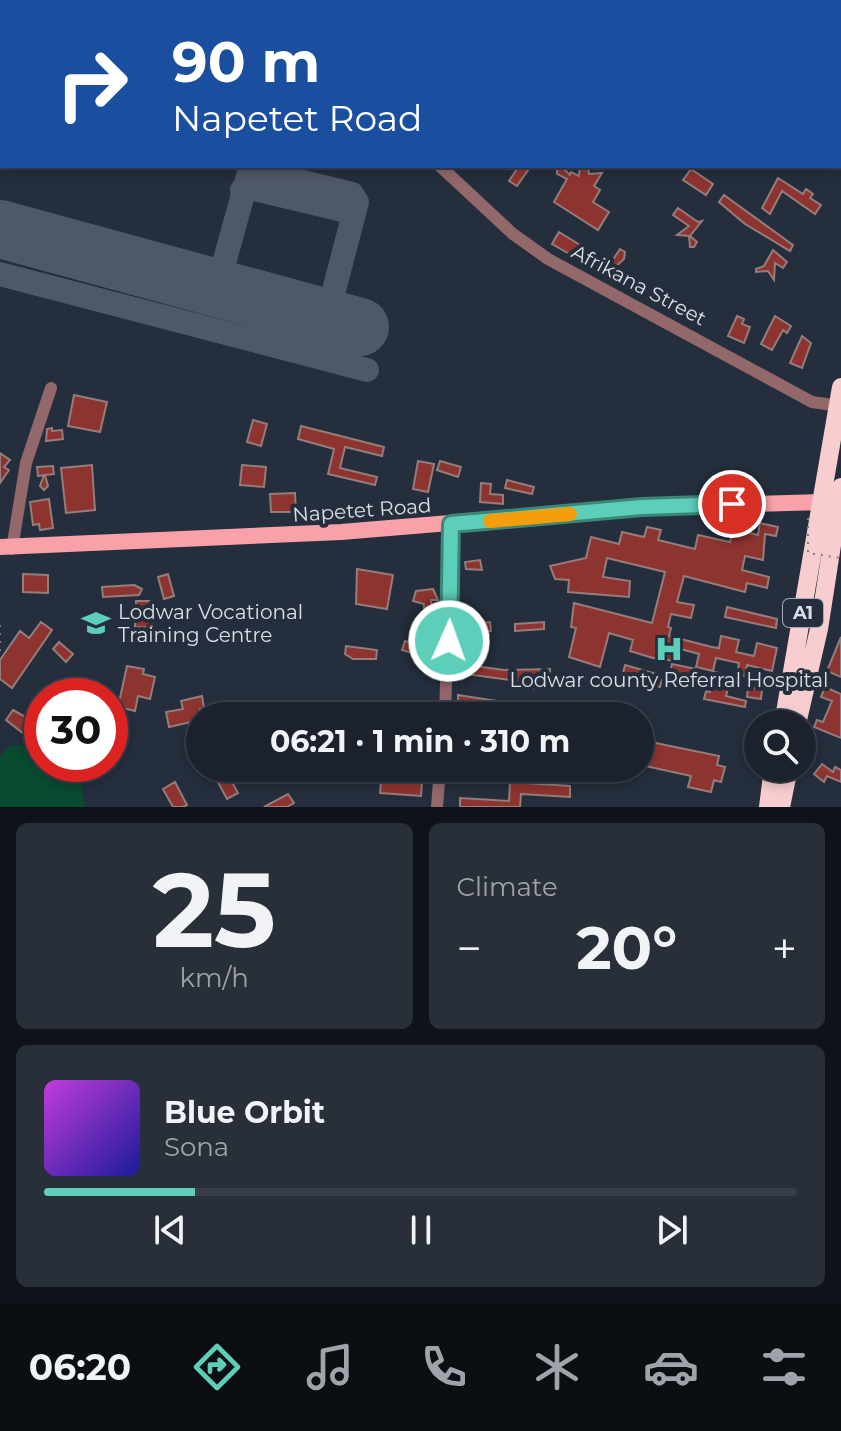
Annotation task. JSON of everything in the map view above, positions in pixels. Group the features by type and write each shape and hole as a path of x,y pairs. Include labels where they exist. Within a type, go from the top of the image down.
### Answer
{"highway":[{"name":"A1","path":"785,710 840,396"},
{"name":"A1","path":"800,710 837,540 841,487"},
{"path":"768,807 771,782"},
{"path":"781,807 786,782"}],"main road":[{"name":"Napetet Road","path":"6,548 451,524 642,507 822,502"}],"street":[{"name":"Afrikana Street","path":"442,168 513,234 548,259 812,402 840,396"},
{"path":"6,548 26,463 51,388"},
{"path":"445,702 451,524"},
{"path":"437,807 439,782"}],"path":[{"path":"808,518 808,553 841,558"},
{"path":"0,625 0,651"}],"green space":[{"path":"10,746 24,747 24,782 81,782 85,807 0,807 0,756"}],"building":[{"path":"518,168 530,168 517,186 509,181"},
{"path":"563,168 570,175 571,172 579,176 580,168 588,168 589,174 602,173 594,186 600,190 593,202 609,212 598,230 554,202 567,179 557,174 557,169"},
{"path":"691,169 713,184 706,195 683,180"},
{"path":"778,178 803,194 806,189 813,194 810,198 821,205 815,214 782,191 770,214 762,208"},
{"path":"724,195 793,245 790,251 745,224 719,202"},
{"path":"678,208 698,222 702,221 690,236 697,242 694,247 690,247 689,236 677,235 689,226 673,215"},
{"path":"559,232 585,248 582,252 604,264 607,258 612,261 620,249 625,252 624,259 606,275 552,244"},
{"path":"773,250 787,262 783,268 775,263 774,280 768,271 756,272 764,266"},
{"path":"737,316 744,319 742,324 750,327 744,343 728,336"},
{"path":"775,316 791,326 787,333 783,330 772,350 761,344"},
{"path":"802,336 811,343 802,368 790,363"},
{"path":"74,395 107,402 100,432 68,426"},
{"path":"253,420 267,424 261,446 247,442"},
{"path":"301,426 384,447 382,456 345,447 340,468 377,477 375,485 328,474 334,449 298,439"},
{"path":"52,428 52,431 62,430 63,439 46,441 47,429"},
{"path":"0,453 10,460 4,467 9,470 0,483"},
{"path":"418,461 434,464 428,492 413,489"},
{"path":"440,461 461,467 458,477 437,470"},
{"path":"92,465 95,510 66,513 61,468"},
{"path":"242,465 266,467 264,487 240,485"},
{"path":"53,466 54,474 45,475 48,486 44,490 40,486 44,475 38,476 37,467"},
{"path":"507,480 534,487 532,494 505,488"},
{"path":"481,483 491,484 490,494 503,495 503,504 480,502"},
{"path":"295,493 296,512 271,512 270,494"},
{"path":"49,499 53,528 40,530 39,524 33,525 30,502"},
{"path":"760,523 778,527 776,536 765,534 763,560 745,556 742,570 769,577 767,588 747,583 745,592 684,576 677,602 694,605 691,618 671,614 668,627 671,628 669,636 712,647 719,648 721,636 739,640 736,652 754,656 757,643 777,648 772,671 747,665 745,676 737,674 739,663 716,658 713,671 696,667 699,654 677,648 674,661 653,658 630,651 633,640 609,633 600,667 569,657 576,628 571,627 574,603 652,623 665,572 607,558 603,577 630,581 629,597 568,592 569,580 555,579 550,566 586,558 591,537 619,544 622,532 644,537 647,527 661,530 658,540 695,549 698,535 730,542 733,529 758,535"},
{"path":"480,560 482,570 466,569 465,562"},
{"path":"357,569 393,575 387,609 356,604"},
{"path":"23,574 48,575 48,593 23,592"},
{"path":"168,574 174,596 164,599 158,577"},
{"path":"134,585 142,589 139,595 103,597 102,587"},
{"path":"433,589 438,600 431,600 432,607 424,608 424,604 413,601 416,591"},
{"path":"136,601 152,601 152,628 135,627"},
{"path":"727,607 777,619 776,628 725,617"},
{"path":"41,622 52,630 12,688 0,679 0,660 20,631 29,638"},
{"path":"490,622 491,631 485,632 485,636 465,633 464,625"},
{"path":"544,622 544,629 515,631 515,624"},
{"path":"841,637 841,677 827,671"},
{"path":"405,641 433,649 431,658 402,650"},
{"path":"59,642 73,654 66,662 53,649"},
{"path":"346,646 377,650 376,659 353,659 345,654"},
{"path":"460,664 504,670 550,669 550,688 510,689 510,680 458,673"},
{"path":"672,664 696,669 694,678 670,672"},
{"path":"625,665 663,676 660,687 622,677"},
{"path":"127,666 144,669 143,674 155,677 150,699 138,696 135,711 128,709 128,678 124,678"},
{"path":"714,672 735,676 734,685 729,684 726,696 746,701 745,707 704,699 706,691 710,692"},
{"path":"748,687 762,689 761,699 747,697"},
{"path":"825,687 841,694 841,738 816,728 817,720 823,722 832,701 821,697"},
{"path":"458,695 504,702 458,702"},
{"path":"202,696 203,702 186,702 186,723 169,727 166,712 183,709 181,701"},
{"path":"13,710 24,716 24,734 6,720"},
{"path":"654,743 719,756 717,765 725,767 721,782 714,780 711,792 688,787 691,776 654,768"},
{"path":"822,764 833,772 835,767 841,770 841,782 827,776 824,782 816,776"},
{"path":"175,782 187,805 183,807 173,807 163,789"},
{"path":"218,782 232,782 238,793 227,799"},
{"path":"381,782 422,782 421,796 380,793"},
{"path":"510,782 570,786 570,797 521,794 520,807 460,807 460,798 509,801"},
{"path":"288,794 294,803 287,807 264,807"}],"taxiway":[{"path":"218,285 250,169 352,194 357,202 327,317"},
{"path":"242,190 250,188 347,211 353,216"},
{"path":"0,274 367,370"}],"runway":[{"path":"0,229 360,327"}],"slow traffic":[{"path":"490,521 570,514"}],"place":[{"name":"Lodwar Vocational Training Centre","path":"96,623"},
{"name":"Lodwar county Referral Hospital","path":"669,649"}],"route":[{"path":"449,641 451,524 642,507 732,504"}]}
